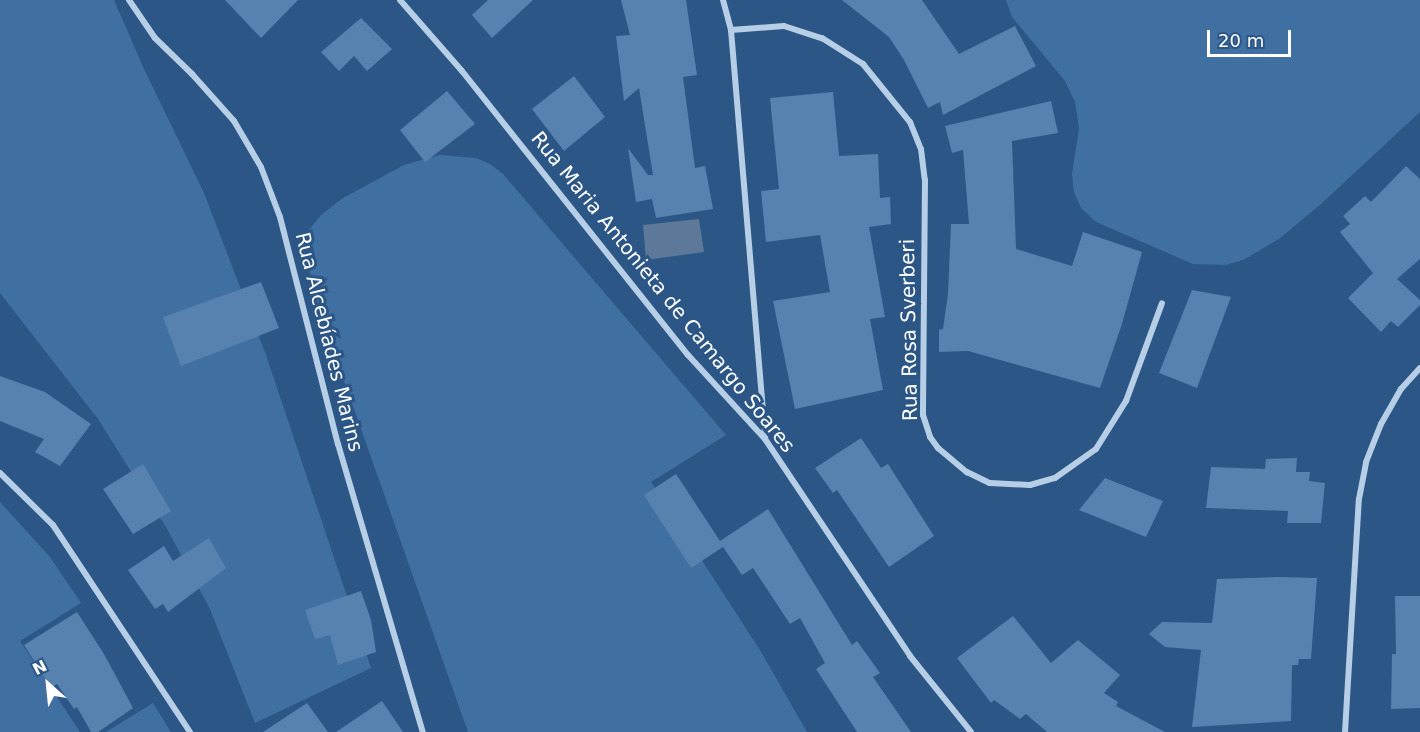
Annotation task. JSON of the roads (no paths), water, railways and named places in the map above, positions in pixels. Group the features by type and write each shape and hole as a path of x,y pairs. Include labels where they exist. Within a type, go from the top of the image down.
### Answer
{"street":[{"name":"Rua Alcebíades Marins","path":"129,0 155,38 192,74 234,121 261,167 280,217 338,444 423,732"},
{"name":"Rua Maria Antonieta de Camargo Soares","path":"400,0 462,71 688,355 765,439 909,656 971,732"},
{"path":"723,0 731,30 765,439"},
{"name":"Rua Rosa Sverberi","path":"731,30 784,26 822,38 851,55 869,70 910,122 921,149 925,180 923,415 930,438 938,448 967,472 990,483 1030,485 1055,478 1096,449 1126,401 1162,303"},
{"path":"1345,732 1359,499 1364,471 1389,407 1420,368"},
{"path":"0,472 53,525 190,732"}]}
